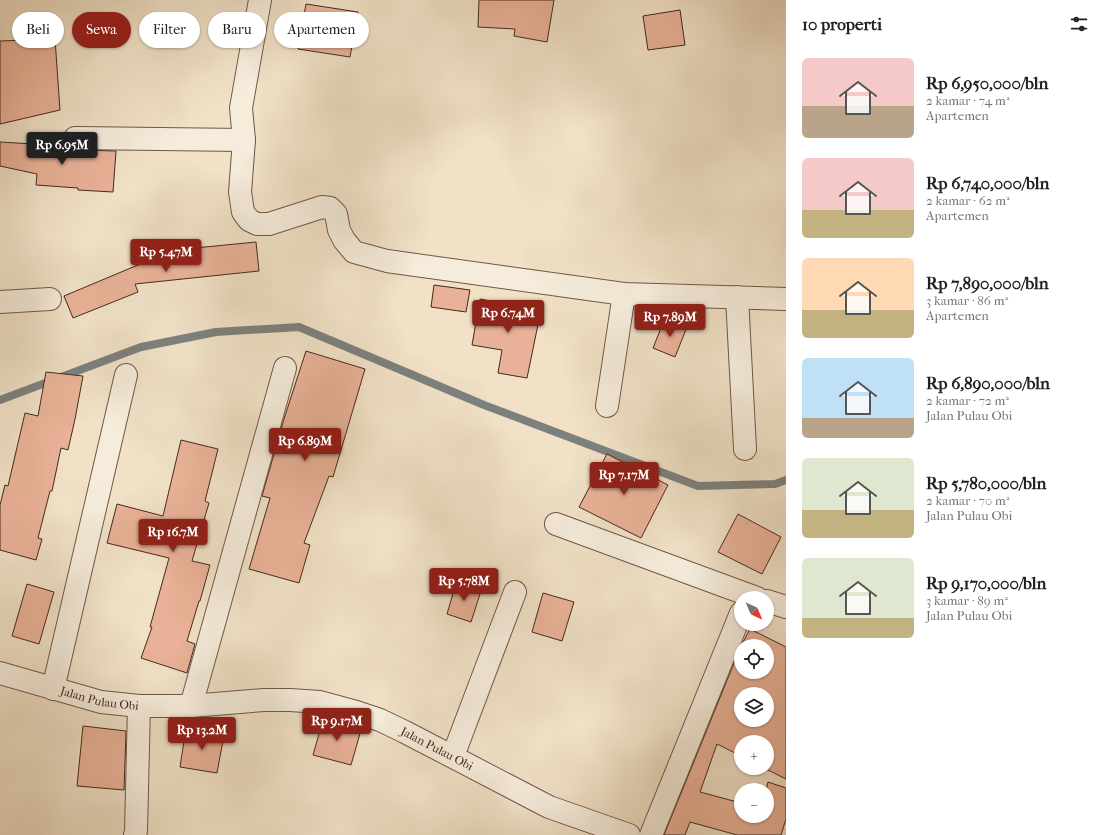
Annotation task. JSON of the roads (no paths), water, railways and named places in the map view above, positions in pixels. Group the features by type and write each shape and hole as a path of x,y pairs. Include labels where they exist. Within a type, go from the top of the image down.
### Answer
{"street":[{"path":"260,0 242,108 244,140 240,192 243,212 249,220 258,224 268,224 322,207 330,208 336,214 339,230 344,240 354,252 394,262 624,294 786,299"},
{"path":"75,138 244,140"},
{"path":"607,406 624,294"},
{"path":"737,298 745,449"},
{"path":"0,302 50,299"},
{"path":"191,706 285,368"},
{"path":"53,689 126,375"},
{"path":"556,524 734,594"},
{"path":"453,756 515,592"},
{"path":"774,604 786,606"},
{"path":"651,835 739,631"},
{"name":"Jalan Pulau Obi","path":"0,673 101,702 139,706 191,706 264,700 320,702 353,710 380,720 453,756 549,807 630,835"},
{"path":"135,835 139,706"}],"waterway":[{"path":"0,400 141,347 216,332 299,327 484,405 698,486 775,484 786,480"}]}
